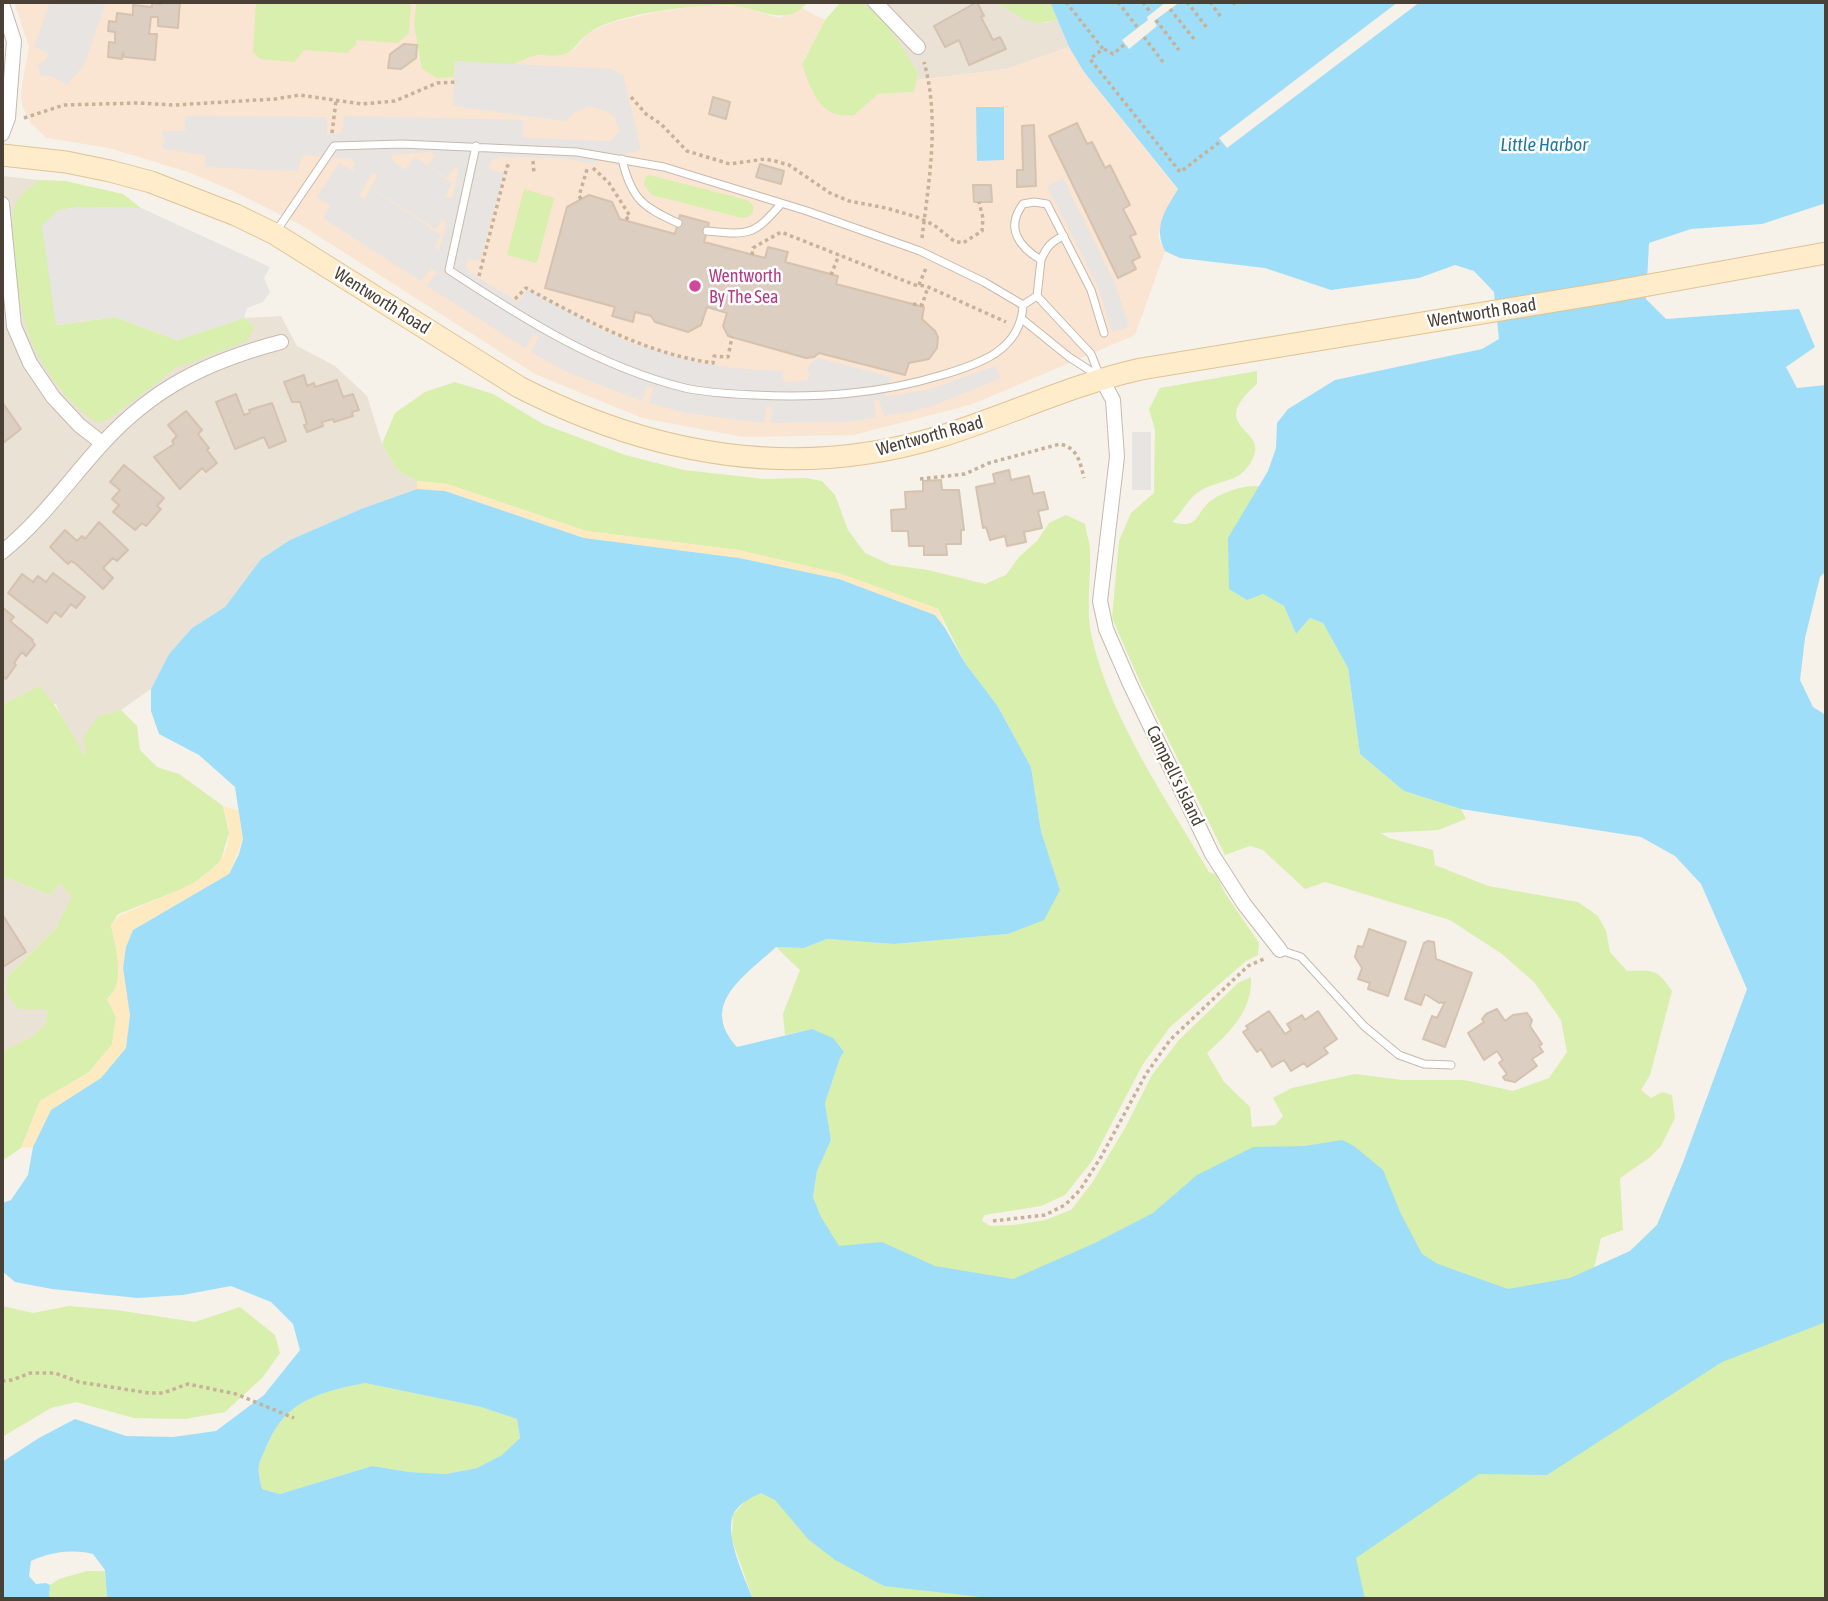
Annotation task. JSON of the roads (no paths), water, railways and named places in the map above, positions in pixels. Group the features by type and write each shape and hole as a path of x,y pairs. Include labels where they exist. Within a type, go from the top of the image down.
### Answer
{"main road":[{"name":"Wentworth Road","path":"2,155 66,162 151,182 236,215 275,234 519,387 599,424 683,448 770,458 814,458 900,447 943,436 1101,378 1181,362 1826,253"}],"street":[{"path":"875,2 918,47"},
{"path":"2,4 13,41 8,118 2,134"},
{"path":"2,204 8,328 53,397 79,425 102,443"},
{"path":"2,552 38,519 102,443 127,418 183,378 209,365 281,342"},
{"name":"Campell's Island","path":"1101,378 1113,400 1117,457 1100,601 1106,629 1212,854 1244,904 1280,950"}],"lane":[{"path":"275,234 334,146 402,144 577,152 664,167 920,251 985,282 1023,304"},
{"path":"476,146 449,270 511,311 598,357 686,388 726,393 833,396 917,383 988,360 1007,343 1023,319 1023,304"},
{"path":"622,159 627,184 641,203 678,223"},
{"path":"707,231 737,234 752,230 762,225 781,204"},
{"path":"1041,260 1022,247 1017,237 1015,214 1023,204 1047,204 1091,290 1104,333"},
{"path":"1063,236 1048,246 1041,260 1037,296 1091,354 1101,378"},
{"path":"1023,304 1037,296"},
{"path":"1023,319 1069,357 1101,378"},
{"name":"Campell's Island","path":"1280,950 1301,957 1364,1026 1399,1055 1424,1064 1451,1065"}],"water":[{"name":"Little Harbor","path":"1050,2 1826,2 1826,203 1762,224 1691,229 1649,243 1646,299 1666,319 1799,309 1815,347 1786,367 1797,388 1826,385 1826,571 1820,577 1805,638 1800,680 1813,707 1826,715 1826,1322 1722,1362 1547,1475 1479,1474 1356,1558 1365,1599 998,1599 884,1586 835,1560 808,1539 775,1500 761,1493 739,1506 731,1522 736,1556 753,1599 107,1599 105,1570 93,1554 69,1552 46,1555 31,1561 29,1576 36,1584 50,1585 49,1599 2,1599 2,1462 75,1419 126,1436 173,1437 216,1431 264,1395 300,1350 293,1324 271,1302 231,1286 183,1295 137,1298 52,1289 15,1282 2,1271 2,1203 11,1200 28,1175 33,1147 51,1110 101,1078 126,1048 130,1015 123,968 126,947 133,930 229,874 239,854 243,839 235,787 199,755 159,734 151,711 151,689 169,654 192,628 225,607 261,559 290,540 361,509 417,489 445,491 584,538 739,558 839,579 935,615 965,663 997,705 1031,767 1041,831 1060,890 1044,920 1008,934 894,944 827,939 804,948 776,947 740,980 724,1004 722,1017 726,1032 737,1047 812,1029 833,1038 844,1052 825,1103 831,1140 817,1171 813,1197 821,1217 839,1246 882,1242 935,1266 1013,1279 1095,1243 1153,1213 1197,1175 1253,1147 1305,1146 1342,1140 1354,1146 1383,1170 1401,1214 1422,1254 1438,1264 1508,1289 1570,1278 1630,1251 1657,1225 1747,989 1701,884 1675,856 1641,837 1461,809 1404,791 1360,754 1348,668 1323,623 1310,618 1296,634 1284,606 1263,594 1247,600 1229,589 1228,538 1268,471 1276,448 1277,423 1288,409 1335,380 1482,349 1499,339 1494,292 1474,271 1455,265 1419,278 1331,290 1265,268 1180,258 1165,251 1160,226 1178,189 1084,72 1069,47","holes":["365,1383 481,1407 517,1419 520,1438 502,1455 477,1468 446,1474 372,1466 280,1494 262,1489 259,1465 276,1428 296,1407 320,1394"]},
{"path":"976,107 1004,107 1004,160 977,161"}],"place":[{"name":"Wentworth By The Sea","path":"695,286"}]}
